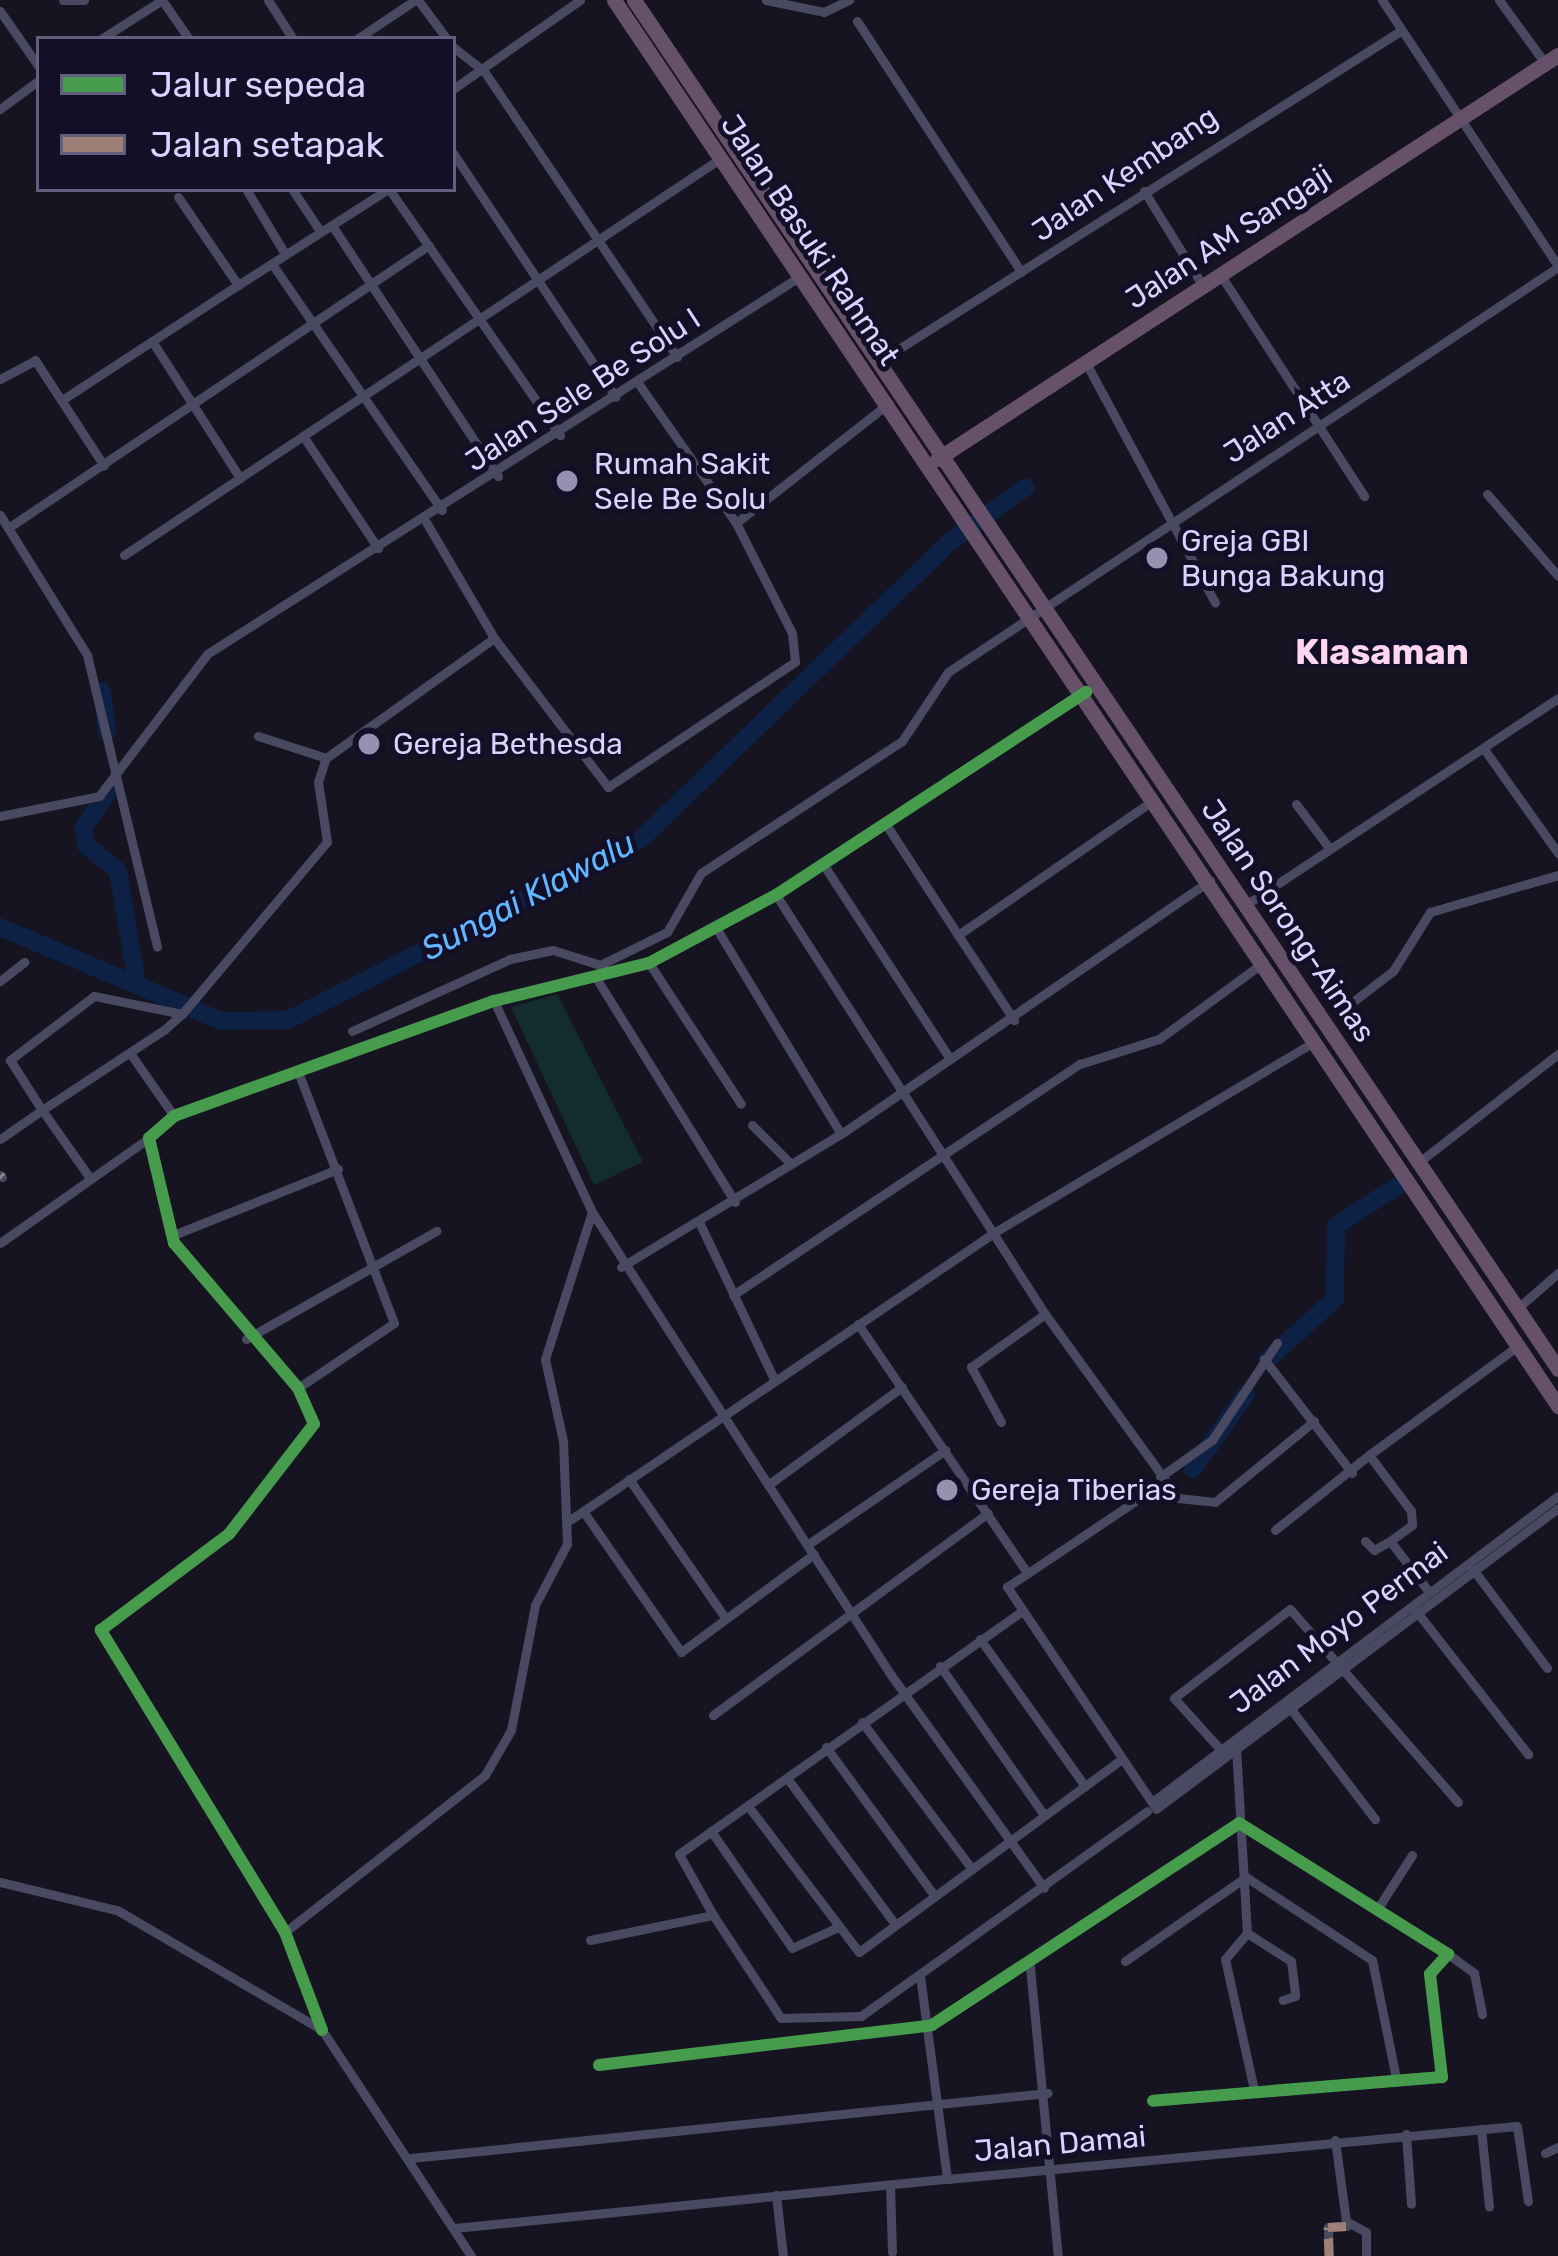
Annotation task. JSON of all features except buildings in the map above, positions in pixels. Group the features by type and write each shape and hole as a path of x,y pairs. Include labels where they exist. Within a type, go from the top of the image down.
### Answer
{"highway":[{"name":"Jalan Basuki Rahmat","path":"614,0 721,158 878,362 965,508"},
{"name":"Jalan Basuki Rahmat","path":"634,0 889,403 935,459"},
{"name":"Jalan AM Sangaji","path":"935,459 1458,114 1551,59"},
{"name":"Jalan Sorong-Aimas","path":"965,508 1247,904 1322,1036 1558,1406"},
{"name":"Jalan Sorong-Aimas","path":"1035,612 1264,962 1423,1160 1558,1369"}],"street":[{"path":"63,0 84,0"},
{"path":"106,36 162,0 187,36"},
{"path":"268,0 291,36"},
{"path":"362,36 417,0 445,36"},
{"path":"456,87 580,0"},
{"path":"766,0 824,12 849,0"},
{"name":"Jalan Atta","path":"352,1031 510,959 553,950 600,965 667,932 701,874 894,747 934,685 1035,612 1558,267 1382,0"},
{"path":"1499,0 1551,59"},
{"path":"0,11 36,64"},
{"path":"857,21 1022,272"},
{"name":"Jalan Kembang","path":"878,362 1402,30"},
{"path":"456,49 484,71 676,357"},
{"path":"0,110 36,82"},
{"path":"456,158 616,397"},
{"path":"124,555 721,158"},
{"path":"1144,191 1203,286"},
{"path":"248,192 285,254"},
{"path":"294,192 317,228"},
{"path":"65,398 272,264 317,228 333,226 384,192"},
{"path":"391,192 560,435"},
{"path":"178,196 238,285"},
{"path":"333,226 498,476"},
{"path":"8,528 429,245"},
{"path":"272,264 442,510"},
{"name":"Jalan Sele Be Solu I","path":"114,786 194,665 498,476 807,271"},
{"path":"1220,274 1364,496"},
{"path":"152,341 240,478"},
{"path":"0,379 35,360 65,398 104,466"},
{"path":"1086,363 1215,603"},
{"path":"426,522 494,638 612,785 795,662 792,633 736,523 638,383"},
{"path":"736,523 889,403"},
{"path":"303,436 378,548"},
{"path":"1486,494 1558,576"},
{"path":"0,515 77,629 157,947"},
{"path":"0,1139 130,1053 185,1009 327,842 317,782 326,758 494,638"},
{"path":"0,1243 174,1116 300,1077 494,1001 598,981 718,931 1086,692"},
{"path":"1247,904 1558,698"},
{"path":"257,736 326,758"},
{"path":"1484,748 1558,853"},
{"path":"0,816 114,786"},
{"path":"958,935 1156,798"},
{"path":"1297,804 1330,849"},
{"path":"885,823 1014,1020"},
{"path":"823,864 950,1057"},
{"path":"1342,1010 1393,971 1430,912 1558,875"},
{"path":"621,1267 700,1224 842,1134 902,1087 1014,1020 1210,880"},
{"path":"776,895 1045,1314 1162,1479 1209,1505 1314,1421"},
{"path":"718,931 842,1134"},
{"path":"0,981 24,962"},
{"path":"733,1294 1080,1064 1159,1039 1264,962"},
{"path":"649,963 741,1104"},
{"path":"598,981 735,1202"},
{"path":"10,1060 94,996 185,1009"},
{"path":"494,1001 621,1267 903,1692 1044,1888"},
{"path":"570,1520 995,1232 1322,1036"},
{"path":"0,1046 89,1178"},
{"path":"130,1053 174,1116"},
{"path":"1423,1160 1558,1054"},
{"path":"298,1388 393,1326 377,1264 300,1077"},
{"path":"752,1125 791,1164"},
{"path":"148,1138 171,1236 246,1339 298,1388 314,1424 305,1446 229,1534 101,1630 285,1932 322,2030 411,2158 471,2256"},
{"path":"171,1236 338,1169"},
{"path":"285,1932 453,1804 502,1751 530,1623 570,1520 545,1359 592,1212"},
{"path":"700,1224 775,1381"},
{"path":"246,1339 436,1231"},
{"path":"1519,1307 1558,1274"},
{"path":"1001,1422 971,1366 1045,1314"},
{"path":"858,1324 1027,1574"},
{"path":"598,2065 861,2016 1152,1808 1019,1613 1007,1587 1212,1440 1277,1343"},
{"path":"1275,1530 1520,1346"},
{"path":"1267,1361 1352,1473"},
{"path":"768,1485 902,1387"},
{"path":"583,1510 681,1652 945,1450"},
{"path":"1365,1541 1374,1550 1414,1520 1369,1455"},
{"path":"629,1479 726,1618"},
{"name":"Jalan Moyo Permai","path":"1152,1808 1558,1496"},
{"name":"Jalan Moyo Permai","path":"1430,1593 1558,1508"},
{"path":"713,1715 988,1513"},
{"path":"1390,1541 1430,1593"},
{"path":"1472,1568 1547,1668"},
{"path":"1413,1606 1528,1754"},
{"path":"1219,1748 1175,1694 1290,1609 1342,1660 1458,1802"},
{"path":"788,2031 677,1859 826,1747 1019,1613"},
{"path":"980,1639 1085,1786"},
{"path":"940,1666 1044,1815"},
{"path":"1286,1703 1375,1819"},
{"path":"862,1722 972,1869"},
{"path":"1236,1743 1247,1933 1225,1958 1254,2090"},
{"name":"Jalan Moyo Permai","path":"1152,1808 1219,1748 1236,1743"},
{"path":"826,1747 934,1895"},
{"path":"748,1806 836,1928 859,1952 1122,1760"},
{"path":"787,1778 895,1924"},
{"path":"1239,1823 1474,1973 1482,2014"},
{"path":"788,2031 932,2025 1030,1967 1239,1823"},
{"path":"711,1832 792,1948 836,1928"},
{"path":"1378,1908 1412,1855"},
{"path":"1125,1961 1242,1877"},
{"path":"1242,1877 1372,1960 1396,2078"},
{"path":"0,1882 117,1910 322,2030"},
{"path":"590,1940 713,1915"},
{"path":"1247,1933 1291,1961 1294,1996 1283,2000"},
{"path":"1153,2101 1442,2077 1430,1974 1448,1954"},
{"path":"1030,1967 1048,2093 1058,2256"},
{"name":"Jalan Damai","path":"920,1976 932,2025 947,2179 1517,2126 1528,2201"},
{"path":"411,2158 1048,2093"},
{"path":"1481,2129 1489,2207"},
{"path":"1406,2134 1412,2204"},
{"path":"1335,2140 1347,2226"},
{"path":"1544,2153 1558,2147"},
{"path":"454,2228 947,2179"},
{"path":"890,2185 892,2252"},
{"path":"782,2194 783,2256"},
{"path":"1329,2256 1328,2227 1347,2226 1366,2232 1366,2256"}],"green space":[{"path":"557,994 643,1162 594,1185 511,1007"}],"waterway":[{"name":"Sungai Klawalu","path":"0,927 221,1021 288,1020 640,840 951,541 1026,487"},
{"path":"102,691 107,732"},
{"path":"111,788 84,827 86,845 118,871 137,983"},
{"path":"1267,1360 1335,1299 1336,1226 1405,1181"},
{"path":"1193,1469 1246,1394"}],"marked path":[{"path":"1329,2256 1328,2227 1347,2226"}],"cycle path":[{"path":"322,2030 285,1932 101,1630 229,1534 314,1424 298,1388 174,1243 149,1138 174,1116 494,1001 649,963 776,895 1086,692"},
{"path":"599,2065 932,2025 1239,1823 1448,1954 1430,1974 1442,2077 1153,2101"}],"place":[{"name":"Rumah Sakit Sele Be Solu","path":"567,481"},
{"name":"Greja GBI Bunga Bakung","path":"1157,558"},
{"name":"Gereja Bethesda","path":"369,744"},
{"name":"Gereja Tiberias","path":"947,1490"}],"district":[{"name":"Klasaman","path":"1382,652"}]}
